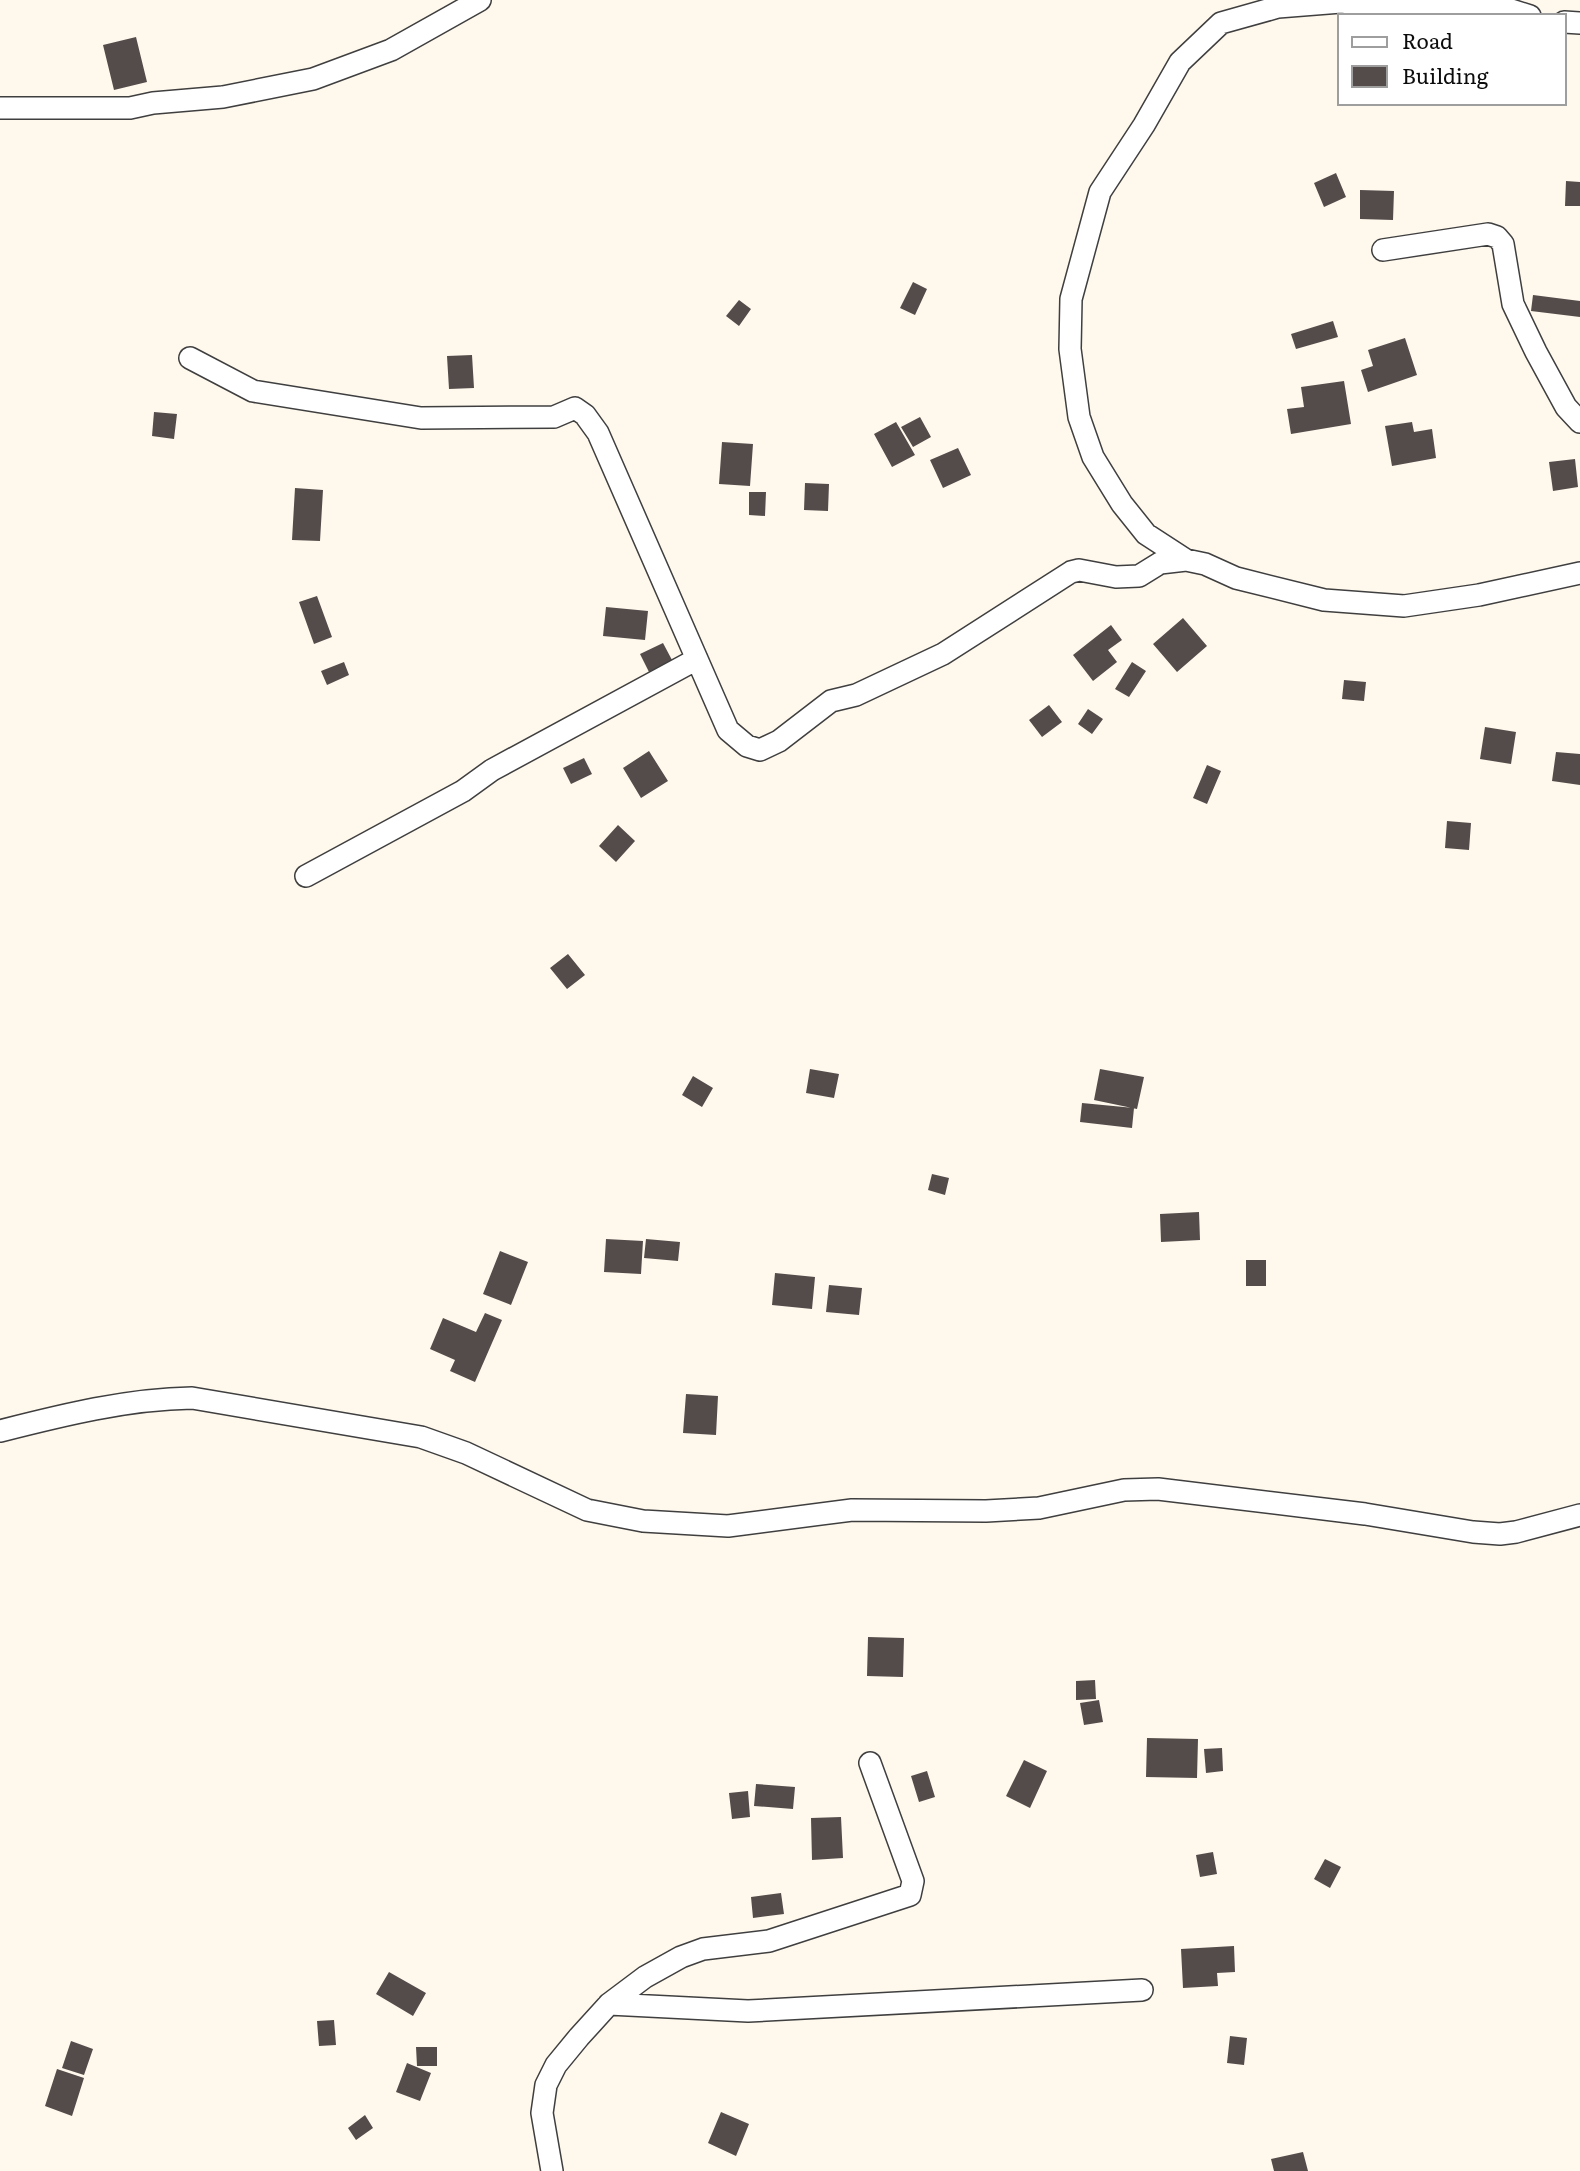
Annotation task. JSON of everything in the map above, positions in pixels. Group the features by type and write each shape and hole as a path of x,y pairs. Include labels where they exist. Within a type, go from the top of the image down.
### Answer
{"street":[{"path":"0,108 130,108 153,103 223,97 313,79 391,50 480,0"},
{"path":"1524,14 1511,10 1399,8 1341,2 1278,7 1221,23 1180,62 1144,125 1100,192 1071,299 1070,349 1079,417 1093,457 1122,503 1146,534 1186,560 1236,578 1324,600 1404,606 1479,595 1580,573"},
{"path":"1383,250 1488,234 1497,237 1503,244 1513,304 1566,407 1580,422"},
{"path":"190,358 253,391 421,418 555,417 575,408 585,415 598,433 729,730 747,746 760,750 779,741 831,701 856,695 943,654 1071,572 1079,570 1116,577 1139,576 1160,563 1186,560"},
{"path":"306,876 463,791 504,763 697,659"},
{"path":"0,1431 155,1398 192,1398 421,1437 466,1453 587,1510 643,1521 728,1526 852,1510 986,1511 1039,1508 1124,1490 1158,1489 1500,1534 1580,1515"},
{"path":"552,2171 542,2113 546,2085 556,2065 609,2004 645,1976 703,1950 769,1941 910,1895 913,1881 870,1763"},
{"path":"609,2004 748,2011 1142,1990"}],"building":[{"path":"136,37 147,82 114,90 103,45"},
{"path":"1336,173 1346,197 1324,207 1314,183"},
{"path":"1566,181 1580,182 1580,206 1565,206"},
{"path":"1360,190 1394,191 1393,220 1360,219"},
{"path":"913,282 927,289 915,315 900,308"},
{"path":"1533,295 1580,301 1580,317 1531,311"},
{"path":"739,300 751,309 739,326 726,316"},
{"path":"1333,321 1338,337 1296,349 1291,334"},
{"path":"1405,338 1417,375 1368,392 1361,370 1373,366 1368,350"},
{"path":"472,355 474,388 449,389 447,356"},
{"path":"1344,381 1351,424 1291,434 1287,409 1304,407 1301,387"},
{"path":"154,412 177,414 174,439 152,436"},
{"path":"920,417 931,437 913,447 901,427"},
{"path":"896,422 915,455 892,467 874,434"},
{"path":"1412,422 1414,432 1432,429 1436,458 1392,466 1385,426"},
{"path":"722,442 753,444 750,486 719,484"},
{"path":"958,448 971,475 943,488 930,460"},
{"path":"1575,459 1578,487 1553,491 1549,462"},
{"path":"805,483 829,484 828,511 804,510"},
{"path":"295,488 323,490 320,541 292,540"},
{"path":"749,492 766,492 765,516 749,515"},
{"path":"317,596 332,637 314,644 299,602"},
{"path":"606,607 648,611 645,640 603,636"},
{"path":"1183,618 1207,646 1177,672 1153,644"},
{"path":"1111,625 1122,640 1108,650 1117,662 1093,681 1073,655"},
{"path":"663,643 672,660 649,672 640,654"},
{"path":"344,662 349,675 327,685 321,671"},
{"path":"1132,662 1146,671 1129,697 1115,689"},
{"path":"1344,680 1366,682 1364,701 1342,699"},
{"path":"1049,705 1062,722 1042,737 1029,720"},
{"path":"1088,709 1103,719 1092,734 1078,724"},
{"path":"1485,727 1516,732 1511,764 1480,759"},
{"path":"649,751 668,781 641,798 623,768"},
{"path":"1556,752 1580,754 1580,785 1552,781"},
{"path":"584,758 592,774 571,784 563,768"},
{"path":"1207,765 1221,771 1207,804 1193,798"},
{"path":"1447,821 1471,823 1469,850 1445,848"},
{"path":"618,825 635,841 616,862 599,846"},
{"path":"568,954 585,975 567,989 550,968"},
{"path":"810,1069 839,1074 834,1098 806,1093"},
{"path":"1100,1069 1144,1077 1137,1109 1094,1100"},
{"path":"693,1076 713,1088 702,1107 682,1095"},
{"path":"1082,1103 1134,1108 1132,1128 1080,1122"},
{"path":"932,1174 949,1178 945,1195 928,1190"},
{"path":"1199,1212 1200,1240 1161,1242 1160,1214"},
{"path":"606,1239 643,1241 641,1274 604,1272"},
{"path":"646,1239 680,1242 678,1261 644,1258"},
{"path":"500,1251 528,1262 511,1305 483,1294"},
{"path":"1246,1260 1266,1260 1266,1286 1246,1286"},
{"path":"775,1273 815,1277 812,1309 772,1305"},
{"path":"829,1285 862,1288 859,1315 826,1312"},
{"path":"485,1313 502,1320 475,1382 450,1371 455,1360 430,1349 443,1318 476,1332"},
{"path":"686,1394 718,1396 716,1435 683,1433"},
{"path":"868,1637 904,1638 903,1677 867,1676"},
{"path":"1095,1680 1096,1699 1076,1700 1076,1681"},
{"path":"1099,1700 1103,1722 1084,1725 1080,1703"},
{"path":"1147,1738 1198,1739 1197,1778 1146,1777"},
{"path":"1222,1748 1223,1771 1206,1773 1204,1749"},
{"path":"1024,1760 1047,1771 1030,1808 1006,1796"},
{"path":"927,1771 935,1797 919,1802 911,1776"},
{"path":"756,1784 795,1787 793,1809 754,1806"},
{"path":"748,1791 750,1817 732,1819 729,1793"},
{"path":"841,1817 843,1858 812,1860 811,1818"},
{"path":"1213,1852 1217,1874 1200,1877 1196,1855"},
{"path":"1325,1859 1341,1867 1330,1888 1314,1879"},
{"path":"781,1893 784,1914 753,1918 751,1897"},
{"path":"1234,1946 1235,1972 1217,1973 1218,1986 1183,1988 1181,1949"},
{"path":"389,1972 426,1993 413,2016 376,1994"},
{"path":"334,2020 336,2045 319,2046 317,2021"},
{"path":"1230,2036 1247,2038 1244,2065 1227,2063"},
{"path":"71,2041 93,2049 84,2075 62,2068"},
{"path":"416,2047 437,2047 437,2066 417,2066"},
{"path":"407,2063 431,2073 420,2101 396,2092"},
{"path":"57,2069 84,2078 72,2116 45,2106"},
{"path":"721,2112 749,2124 736,2156 708,2143"},
{"path":"365,2115 373,2128 356,2140 348,2128"},
{"path":"1303,2152 1308,2171 1274,2171 1271,2159"}]}
